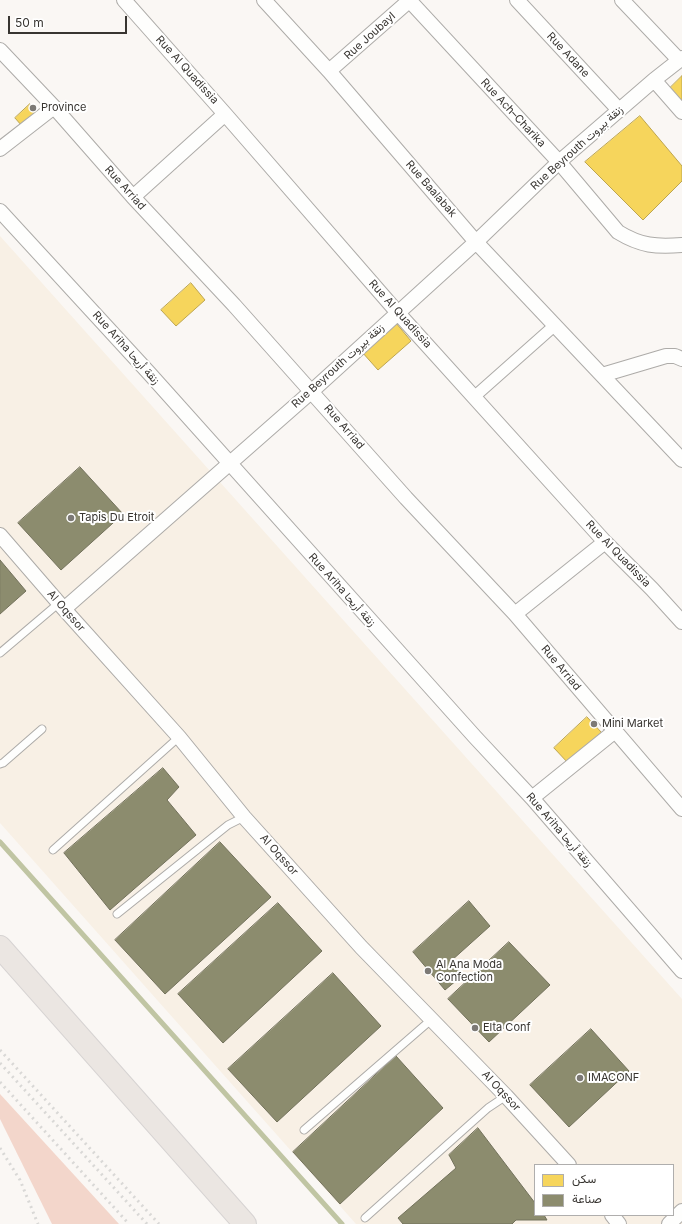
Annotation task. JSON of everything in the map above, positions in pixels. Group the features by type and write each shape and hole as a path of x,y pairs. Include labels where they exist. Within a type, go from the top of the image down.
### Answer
{"main road":[{"path":"0,948 246,1224"}],"street":[{"name":"Rue Al Quadissia","path":"124,0 474,397 605,542 652,589 682,622"},
{"name":"Rue Baalabak","path":"264,0 329,71 476,242 682,460"},
{"name":"Rue Joubayl","path":"329,71 409,0"},
{"name":"Rue Ach–Charika","path":"409,0 559,162 618,232 640,243 659,246 682,245"},
{"name":"Rue Adane","path":"517,0 619,110"},
{"path":"622,0 680,59"},
{"name":"Rue Arriad","path":"0,50 54,107 133,197 312,391 406,498 515,614 682,809"},
{"name":"Rue Beyrouth زنقة بيروت","path":"61,606 230,464 476,242 559,162 680,59"},
{"path":"654,80 682,112"},
{"path":"0,149 54,107"},
{"path":"133,197 225,114"},
{"name":"Rue Ariha زنقة أريحا","path":"0,211 144,368 475,737 532,798 682,971"},
{"path":"474,397 554,326"},
{"path":"602,375 666,356 675,356 682,359"},
{"name":"Al Oqssor","path":"0,535 61,606 179,737 244,817 361,947 506,1096 568,1164"},
{"path":"515,614 605,542"},
{"path":"532,798 615,731"},
{"path":"669,1224 682,1211"},
{"path":"613,1216 619,1224"}],"lane":[{"path":"0,654 61,606"},
{"path":"0,764 42,729"},
{"path":"53,850 179,737"},
{"path":"117,914 228,826 244,817"},
{"path":"304,1130 432,1019"},
{"path":"365,1218 488,1108 506,1096"}],"shaded area":[{"path":"0,236 682,999 682,1224 356,1224 0,823"},
{"path":"0,1094 119,1224 52,1224 0,1119"}],"building: سكن":[{"path":"682,76 682,107 667,91"},
{"path":"30,104 37,112 22,126 15,118"},
{"path":"640,116 682,166 682,181 643,220 585,162"},
{"path":"191,283 205,300 176,326 161,310"},
{"path":"396,323 411,341 378,370 362,352"},
{"path":"587,717 602,733 569,764 554,748"}],"building: صناعة":[{"name":"Tapis Du Etroit","path":"80,467 123,514 61,570 18,523"},
{"path":"0,560 26,591 0,614"},
{"path":"163,768 179,787 167,800 196,835 110,910 64,853"},
{"path":"220,842 271,897 165,994 115,940"},
{"path":"469,901 490,926 451,961 463,975 445,990 413,952"},
{"path":"278,903 322,951 223,1043 178,994"},
{"path":"509,942 550,985 489,1042 448,999"},
{"path":"333,973 381,1026 277,1122 228,1069"},
{"name":"IMACONF","path":"591,1029 629,1071 569,1127 530,1085"},
{"path":"396,1056 443,1108 340,1204 293,1152"},
{"path":"478,1128 534,1202 534,1216 545,1216 547,1220 516,1220 512,1224 403,1224 398,1218 456,1168 449,1155"}],"waterway":[{"path":"0,842 342,1224"}],"railway":[{"path":"0,1050 159,1224"},
{"path":"0,1063 147,1224"},
{"path":"0,1082 129,1224"},
{"path":"0,1148 20,1180 38,1224"}],"place":[{"name":"Province","path":"33,108"},
{"name":"Tapis Du Etroit","path":"71,518"},
{"name":"Mini Market","path":"594,724"},
{"name":"Al Ana Moda Confection","path":"428,971"},
{"name":"Elta Conf","path":"475,1028"},
{"name":"IMACONF","path":"580,1078"}]}
